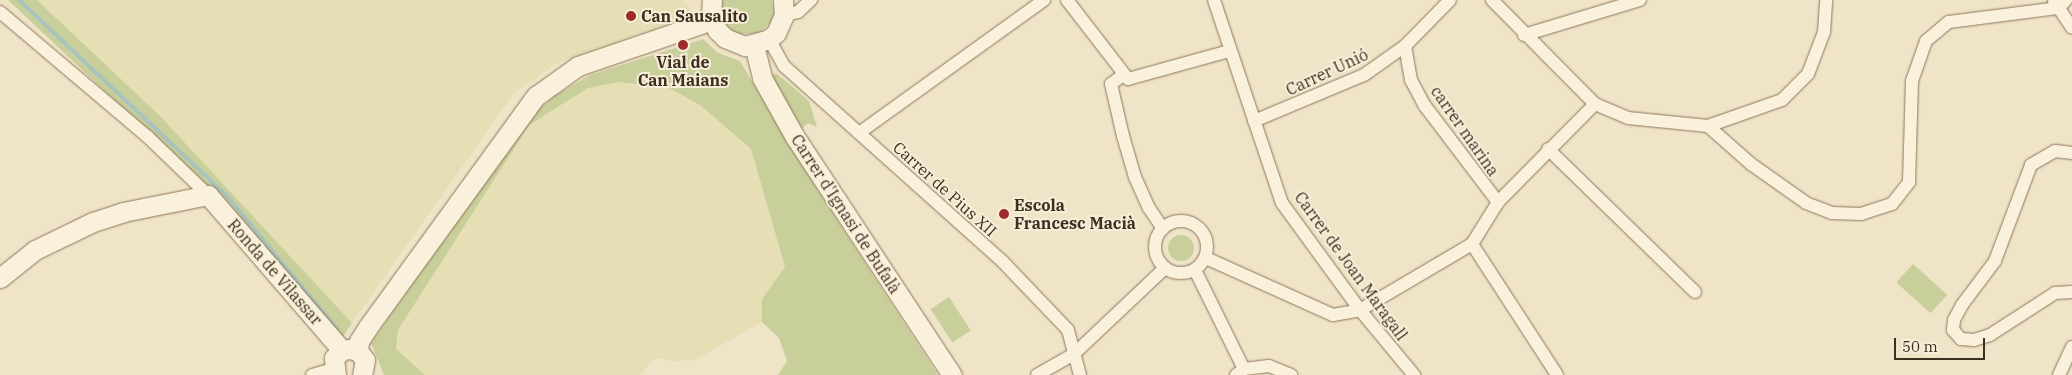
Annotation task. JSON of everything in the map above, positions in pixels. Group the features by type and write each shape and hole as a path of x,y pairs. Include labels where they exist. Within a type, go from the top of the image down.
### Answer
{"street":[{"path":"312,375 334,372 334,358 350,351 359,341 536,96 578,66 710,7 725,38 734,43 762,42 776,33 784,7 798,12 812,0"},
{"path":"858,133 1044,0"},
{"path":"1068,0 1123,76 1128,79 1229,50"},
{"name":"Carrer de Joan Maragall","path":"1214,0 1229,50 1282,202 1360,310 1414,375"},
{"name":"Carrer Unió","path":"1254,121 1343,86 1405,46 1450,0"},
{"path":"1492,0 1524,35 1595,104 1628,118 1708,126 1782,100 1808,74 1824,32 1826,0"},
{"path":"1524,35 1640,0"},
{"path":"1708,126 1751,164 1806,203 1832,213 1861,214 1892,204 1910,182 1912,81 1926,41 1949,22 2060,2 2072,28"},
{"path":"0,12 148,137 208,194"},
{"name":"Carrer de Pius XII","path":"762,42 784,66 1003,262 1068,330 1080,375"},
{"name":"Carrer d'Ignasi de Bufalà","path":"762,42 762,78 795,137 952,375"},
{"name":"carrer marina","path":"1405,46 1411,80 1425,106 1498,202"},
{"path":"1123,76 1111,84 1123,136 1135,177 1163,229"},
{"path":"1206,258 1333,315 1360,310 1472,244 1498,202 1548,149 1595,104"},
{"path":"1548,149 1696,292"},
{"path":"2072,153 2055,151 2031,165 1996,261 1962,305 1954,320 1953,330 1961,339 1974,340 1990,335 2055,293 2072,292"},
{"path":"0,278 35,250 93,222 123,212 208,194"},
{"name":"Ronda de Vilassar","path":"208,194 350,351"},
{"path":"1174,222 1193,223 1206,237 1206,258 1195,270 1182,274 1165,268 1155,251 1156,241 1163,229 1174,222"},
{"path":"1472,244 1557,375"},
{"path":"1037,375 1074,354 1165,268"},
{"path":"1195,270 1240,372 1269,366 1291,375"},
{"path":"2059,375 2072,346"},
{"path":"350,351 365,360 362,375"}],"shaded area":[{"path":"37,0 683,0 696,15 558,63 515,92 352,323 160,116"},
{"path":"619,82 669,88 700,105 751,149 785,268 762,299 762,322 695,360 675,361 655,358 640,375 425,375 396,349 398,330 529,125 588,88"}],"green space":[{"path":"8,0 37,0 160,116 352,323 340,341 214,194"},
{"path":"722,0 772,0 774,14 770,23 758,34 737,34 723,23 720,14"},
{"path":"703,39 718,53 740,61 818,191 938,375 778,375 787,361 779,338 762,322 762,299 785,267 751,149 700,105 669,88 619,82 588,88 529,125 398,330 396,349 425,375 384,375 371,343 524,123 554,96 590,75"},
{"path":"776,73 809,101 817,127 808,123 799,131 767,79"},
{"path":"1181,235 1190,239 1194,248 1190,257 1181,261 1172,257 1168,248 1172,239"},
{"path":"1913,264 1947,295 1930,313 1896,283"},
{"path":"949,297 971,331 952,343 931,309"}],"waterway":[{"path":"19,0 228,197 337,329"}],"place":[{"name":"Can Sausalito","path":"631,16"},
{"name":"Vial de Can Maians","path":"683,45"},
{"name":"Escola Francesc Macià","path":"1004,214"}]}
